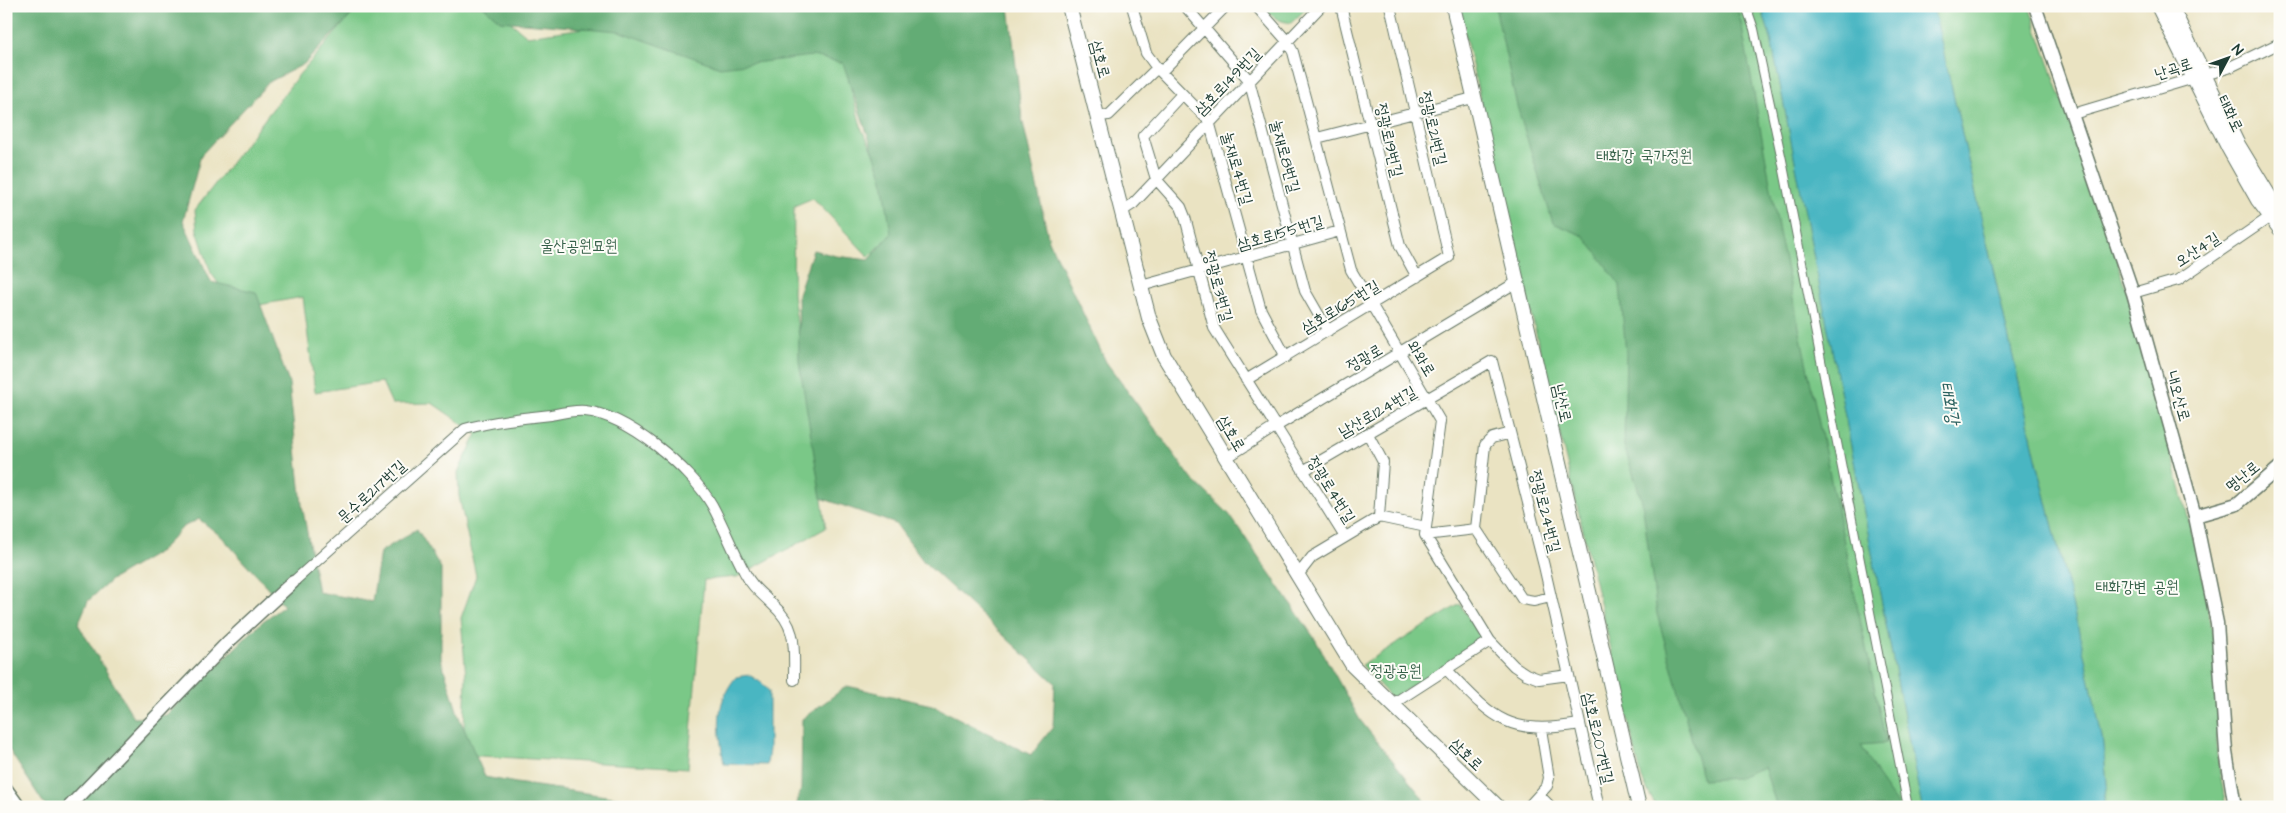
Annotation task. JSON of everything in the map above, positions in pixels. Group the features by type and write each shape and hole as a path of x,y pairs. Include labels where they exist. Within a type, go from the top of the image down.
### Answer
{"main road":[{"name":"삼호로","path":"1069,6 1149,318 1164,356 1353,666 1498,807"},
{"name":"남산로","path":"1453,6 1639,807"},
{"name":"태화로","path":"2158,6 2237,143 2280,229"},
{"name":"태화로","path":"2171,6 2199,75"}],"street":[{"name":"눌재로4번길","path":"1132,6 1141,41 1146,52 1159,70 1209,121 1248,256 1261,310 1286,357"},
{"name":"눌재로8번길","path":"1185,6 1249,80 1305,291 1328,331"},
{"path":"1098,116 1108,115 1159,70 1226,6"},
{"name":"와와로","path":"1256,6 1287,41 1293,52 1351,270 1402,352 1440,420 1426,531"},
{"name":"삼호로149번길","path":"1122,211 1133,204 1209,121 1321,6"},
{"name":"정광로19번길","path":"1341,6 1400,246 1417,277"},
{"name":"정광로21번길","path":"1390,6 1449,257"},
{"path":"1746,6 1754,29 1782,160 1908,807"},
{"name":"내오산로","path":"2035,6 2133,293 2195,516 2217,623 2226,752 2236,807"},
{"name":"난곡로","path":"2072,114 2228,68 2280,43"},
{"name":"삼호로149번길","path":"1156,178 1143,136 1182,94"},
{"path":"1317,138 1474,98"},
{"name":"정광로3번길","path":"1156,178 1180,207 1200,270 1214,328 1275,427"},
{"name":"오산4길","path":"2133,293 2178,280 2275,216"},
{"name":"삼호로155번길","path":"1141,286 1340,231"},
{"name":"삼호로165번길","path":"1246,380 1449,257"},
{"name":"정광로","path":"1226,458 1517,282"},
{"name":"남산로124번길","path":"1303,471 1492,361"},
{"name":"정광로24번길","path":"1492,361 1569,675"},
{"name":"문수로217번길","path":"69,807 228,642 465,429 488,422 583,410 609,416 630,428 686,472 712,504 729,542 756,591 789,622 794,640 794,680"},
{"name":"정광로4번길","path":"1275,427 1345,537 1379,517 1383,462 1368,434"},
{"path":"1510,433 1492,438 1485,445 1476,529 1522,599 1534,601 1551,597"},
{"name":"명난로","path":"2195,516 2237,504 2280,467"},
{"path":"1379,517 1426,531 1476,529"},
{"path":"1426,531 1490,641 1514,666 1539,680 1569,675"},
{"path":"1298,575 1312,557 1345,537"},
{"path":"1390,704 1490,641"},
{"path":"1446,669 1477,701 1497,718 1516,726 1541,729 1580,724"},
{"name":"삼호로207번길","path":"1569,675 1599,807"},
{"path":"1528,807 1540,796 1547,786 1549,778 1541,729"},
{"path":"6,789 19,807"},
{"path":"1540,796 1551,807"}],"green space":[{"path":"6,6 360,6 304,64 269,82 201,155 183,221 211,282 256,292 289,383 302,505 318,592 372,602 380,552 417,529 441,568 441,659 459,717 485,777 634,800 651,807 46,807 6,745","holes":["199,519 222,537 284,606 263,621 166,715 134,718 78,624 88,601 111,580 160,551 183,527"]},
{"name":"울산공원묘원","path":"359,6 492,6 527,36 651,19 842,54 862,130 908,217 869,257 813,198 794,206 793,294 826,528 737,577 704,580 688,768 463,755 466,677 461,618 476,576 459,496 458,472 477,434 432,403 392,404 382,382 315,392 303,297 237,309 211,273 197,230 195,210 297,77"},
{"path":"483,6 1009,6 1022,118 1049,241 1106,362 1192,479 1229,514 1315,639 1360,720 1430,807 796,807 801,789 802,719 847,686 932,705 1031,755 1053,727 1055,683 924,562 896,524 821,498 799,361 798,294 813,250 836,256 869,260 891,234 883,179 843,63 812,56 720,67 619,31 500,21"},
{"path":"1262,6 1309,6 1291,23 1275,18"},
{"name":"태화강 국가정원","path":"1458,6 1761,6 1771,39 1922,807 1656,807 1642,779"},
{"name":"태화강 국가정원","path":"1495,6 1736,6 1741,22 1779,232 1886,743 1861,745 1880,780 1899,807 1777,807 1764,767 1736,778 1703,780 1657,614 1642,501 1624,446 1626,353 1620,285 1584,236 1553,223 1517,106"},
{"name":"태화강변 공원","path":"1933,6 2029,6 2110,237 2144,350 2201,567 2218,666 2217,755 2226,807 2103,807 2107,783 2102,737"},
{"name":"정광공원","path":"1460,604 1483,640 1392,699 1362,665"}],"water":[{"name":"태화강","path":"1761,6 1933,6 2102,737 2107,783 2103,807 1922,807 1771,39"},
{"path":"749,675 762,683 769,691 769,749 767,765 724,764 720,729 721,708 729,687 736,677"}]}
